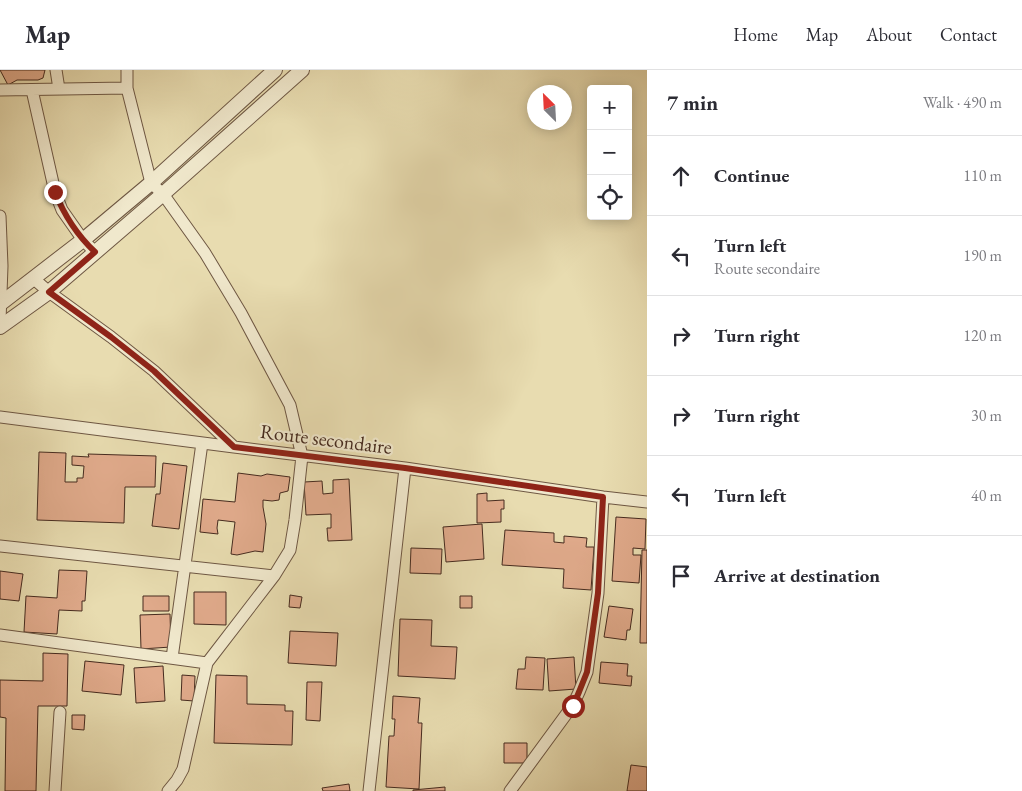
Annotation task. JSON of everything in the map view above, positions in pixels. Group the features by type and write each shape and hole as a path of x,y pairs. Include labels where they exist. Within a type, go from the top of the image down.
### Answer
{"street":[{"path":"56,70 59,89"},
{"path":"127,70 127,88 151,183 163,194 205,253 246,322 290,405 302,456 290,550 274,576 207,664 183,769 168,791"},
{"path":"0,304 83,240 151,183 275,70"},
{"path":"0,327 49,292 163,194 302,70"},
{"path":"0,90 127,88"},
{"path":"32,90 55,192 62,210 83,240 95,252"},
{"path":"0,217 0,321"},
{"path":"34,279 154,371 234,447"},
{"name":"Route secondaire","path":"0,416 405,468 647,502"},
{"path":"172,658 202,443"},
{"path":"369,791 405,468"},
{"path":"510,791 573,706 587,672 598,593 603,497"},
{"path":"0,546 274,576"},
{"path":"0,634 207,664"},
{"path":"55,791 60,712"}],"building":[{"path":"0,70 45,70 43,78 38,80 17,80 8,85"},
{"path":"39,452 66,453 65,482 77,482 77,478 83,478 84,466 72,465 72,456 89,457 88,454 156,456 155,487 125,487 124,523 37,520"},
{"path":"163,463 187,466 179,529 152,526 156,494 160,494"},
{"path":"238,473 290,477 288,491 280,493 279,500 263,500 266,524 263,552 231,554 235,522 218,520 218,534 200,532 203,499 235,502"},
{"path":"349,479 352,540 328,541 327,528 331,528 331,514 306,515 304,482 322,481 323,494 333,493 333,480"},
{"path":"487,493 487,501 504,500 504,509 501,509 501,522 477,523 477,494"},
{"path":"616,517 646,519 645,549 633,548 633,555 641,555 639,583 612,581"},
{"path":"482,524 484,559 446,562 443,527"},
{"path":"505,530 554,533 554,542 564,543 564,536 587,538 586,547 594,547 591,590 563,588 564,569 502,565"},
{"path":"411,548 442,549 441,574 410,573"},
{"path":"642,550 647,550 647,643 640,643"},
{"path":"59,570 87,571 85,601 82,601 82,611 59,610 57,634 24,632 26,596 57,598"},
{"path":"0,571 23,574 19,601 0,599"},
{"path":"194,592 226,592 226,625 194,624"},
{"path":"290,595 302,597 300,608 289,607"},
{"path":"143,596 169,596 169,611 143,611"},
{"path":"460,596 472,596 472,608 460,608"},
{"path":"609,606 633,609 630,630 627,630 626,640 604,637"},
{"path":"170,614 171,647 141,649 140,615"},
{"path":"400,619 432,620 431,646 457,647 455,679 398,676"},
{"path":"290,631 338,633 336,666 288,663"},
{"path":"43,653 68,654 67,706 38,706 36,791 5,791 6,718 0,717 0,680 43,681"},
{"path":"526,657 545,658 543,690 516,689 518,669 525,669"},
{"path":"574,657 576,689 549,691 547,659"},
{"path":"85,661 124,665 121,695 82,691"},
{"path":"601,662 628,664 627,676 632,676 631,686 599,683"},
{"path":"163,666 165,701 136,703 134,668"},
{"path":"182,675 195,676 194,701 181,700"},
{"path":"216,675 247,676 247,704 285,705 285,711 293,711 292,745 214,743"},
{"path":"307,682 322,682 320,721 306,720"},
{"path":"393,696 420,698 418,723 422,723 419,789 386,787 389,736 394,736 395,719 392,719"},
{"path":"72,715 85,715 84,730 72,729"},
{"path":"504,743 527,743 527,763 504,763"},
{"path":"631,765 647,767 647,791 627,791"},
{"path":"349,784 350,791 323,791 322,788"},
{"path":"445,787 445,791 413,791 413,790"}],"route":[{"path":"55,192 62,210 83,240 95,252 49,292 154,371 234,447 405,468 603,497 598,593 587,672 573,706"}]}
